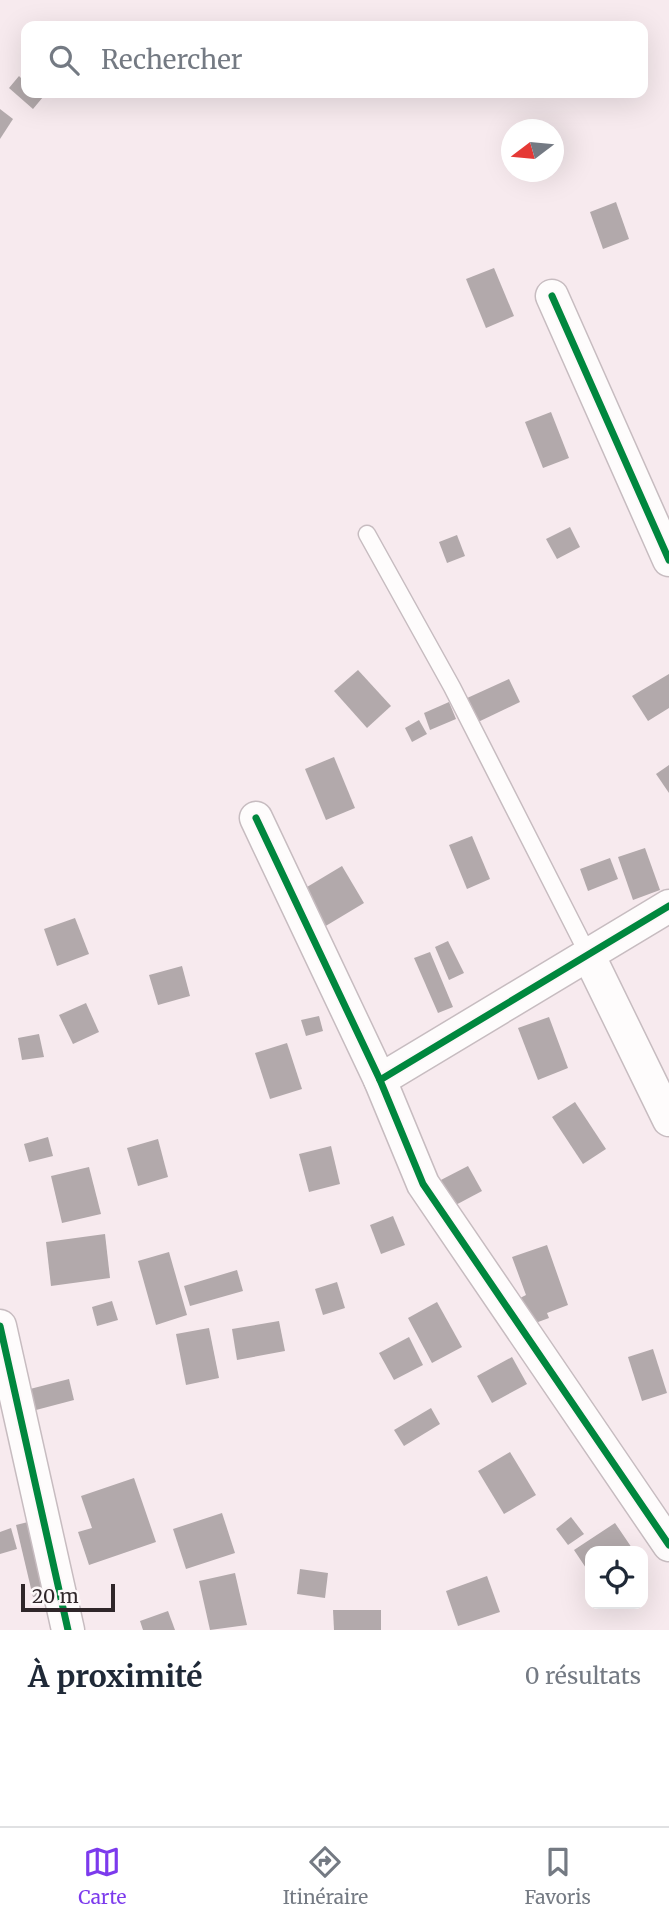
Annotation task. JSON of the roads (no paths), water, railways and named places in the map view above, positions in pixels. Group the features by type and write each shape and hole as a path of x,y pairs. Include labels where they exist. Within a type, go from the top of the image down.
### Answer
{"street":[{"path":"552,296 669,560"},
{"path":"256,818 380,1080 423,1184 669,1545"},
{"path":"380,1080 669,906"},
{"path":"588,954 669,1120"},
{"path":"0,1326 68,1630"}],"lane":[{"path":"367,534 452,687 588,954"}]}
